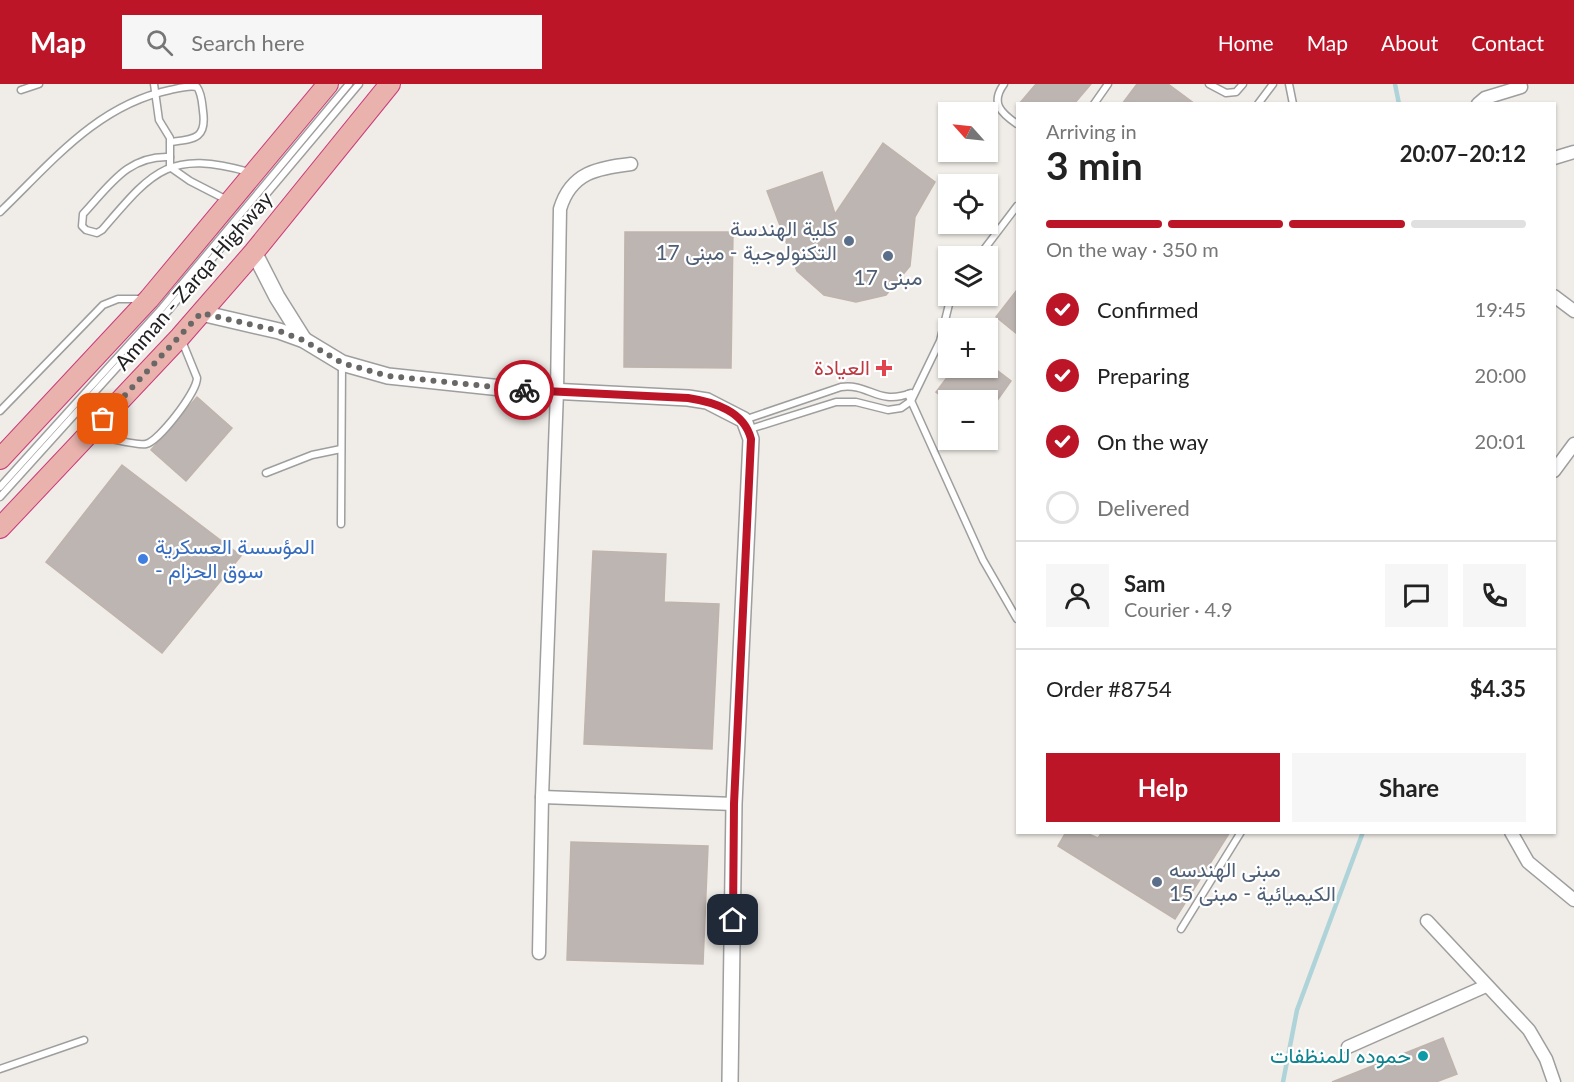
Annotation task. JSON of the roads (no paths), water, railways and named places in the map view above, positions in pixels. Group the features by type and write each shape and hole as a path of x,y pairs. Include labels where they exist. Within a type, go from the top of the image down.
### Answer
{"highway":[{"name":"Amman - Zarqa Highway","path":"0,459 149,299 327,84"},
{"name":"Amman - Zarqa Highway","path":"0,528 201,313 254,252 390,84"}],"street":[{"path":"1480,102 1485,98 1521,87"},
{"path":"1556,157 1574,152"},
{"path":"539,953 542,796 557,391 559,220 563,197 577,179 587,172 632,164"},
{"path":"254,252 303,340"},
{"path":"1556,298 1574,311"},
{"path":"201,313 253,324 303,340 342,363 388,376 557,391 688,398 707,401 746,425 751,439 734,804 730,1082"},
{"path":"1556,468 1574,444"},
{"path":"542,796 734,804"},
{"path":"1511,834 1528,862 1574,900"},
{"path":"1427,921 1528,1030 1546,1059 1554,1082"},
{"path":"1348,1047 1486,986"}],"lane":[{"path":"21,90 39,84"},
{"path":"154,84 159,120 171,142 170,167"},
{"path":"0,487 162,308 349,84"},
{"path":"0,497 168,311 359,84"},
{"path":"1004,84 998,93 997,105 1002,113 1016,123"},
{"path":"1095,102 1108,84"},
{"path":"1209,84 1226,93 1236,92 1244,84"},
{"path":"1260,102 1273,84"},
{"path":"1289,84 1293,102"},
{"path":"0,212 92,125 118,108 155,93 197,87 200,92 204,120 201,133 194,138 171,142"},
{"path":"170,158 147,157 132,164 83,214 82,225 86,230 97,233 102,230 147,180 170,167 205,162 254,173"},
{"path":"170,167 190,182 230,201"},
{"path":"987,246 1016,207"},
{"path":"0,411 103,305 118,299 149,299"},
{"path":"746,425 849,401 888,410 901,408 917,390 940,340 948,306"},
{"path":"88,436 110,437 143,444 154,440 191,396 197,384 197,378 180,336"},
{"path":"341,524 342,363"},
{"path":"746,425 820,394 846,386 891,399 909,398"},
{"path":"846,386 849,401"},
{"path":"820,394 824,405"},
{"path":"909,398 983,560 1016,617"},
{"path":"267,473 312,455 341,449"},
{"path":"1181,929 1240,834"},
{"path":"0,1069 84,1040"}],"waterway":[{"path":"1395,84 1399,102"},
{"path":"1283,1082 1297,1010 1362,834"}],"place":[{"name":"كلية الهندسة التكنولوجية - مبنى 17","path":"849,241"},
{"name":"مبنى 17","path":"888,256"},
{"name":"العيادة","path":"884,368"},
{"name":"المؤسسة العسكرية - سوق الحزام","path":"143,559"},
{"name":"مبنى الهندسه الكيميائية - مبنى 15","path":"1157,882"},
{"name":"حموده للمنظفات","path":"1423,1056"}]}
